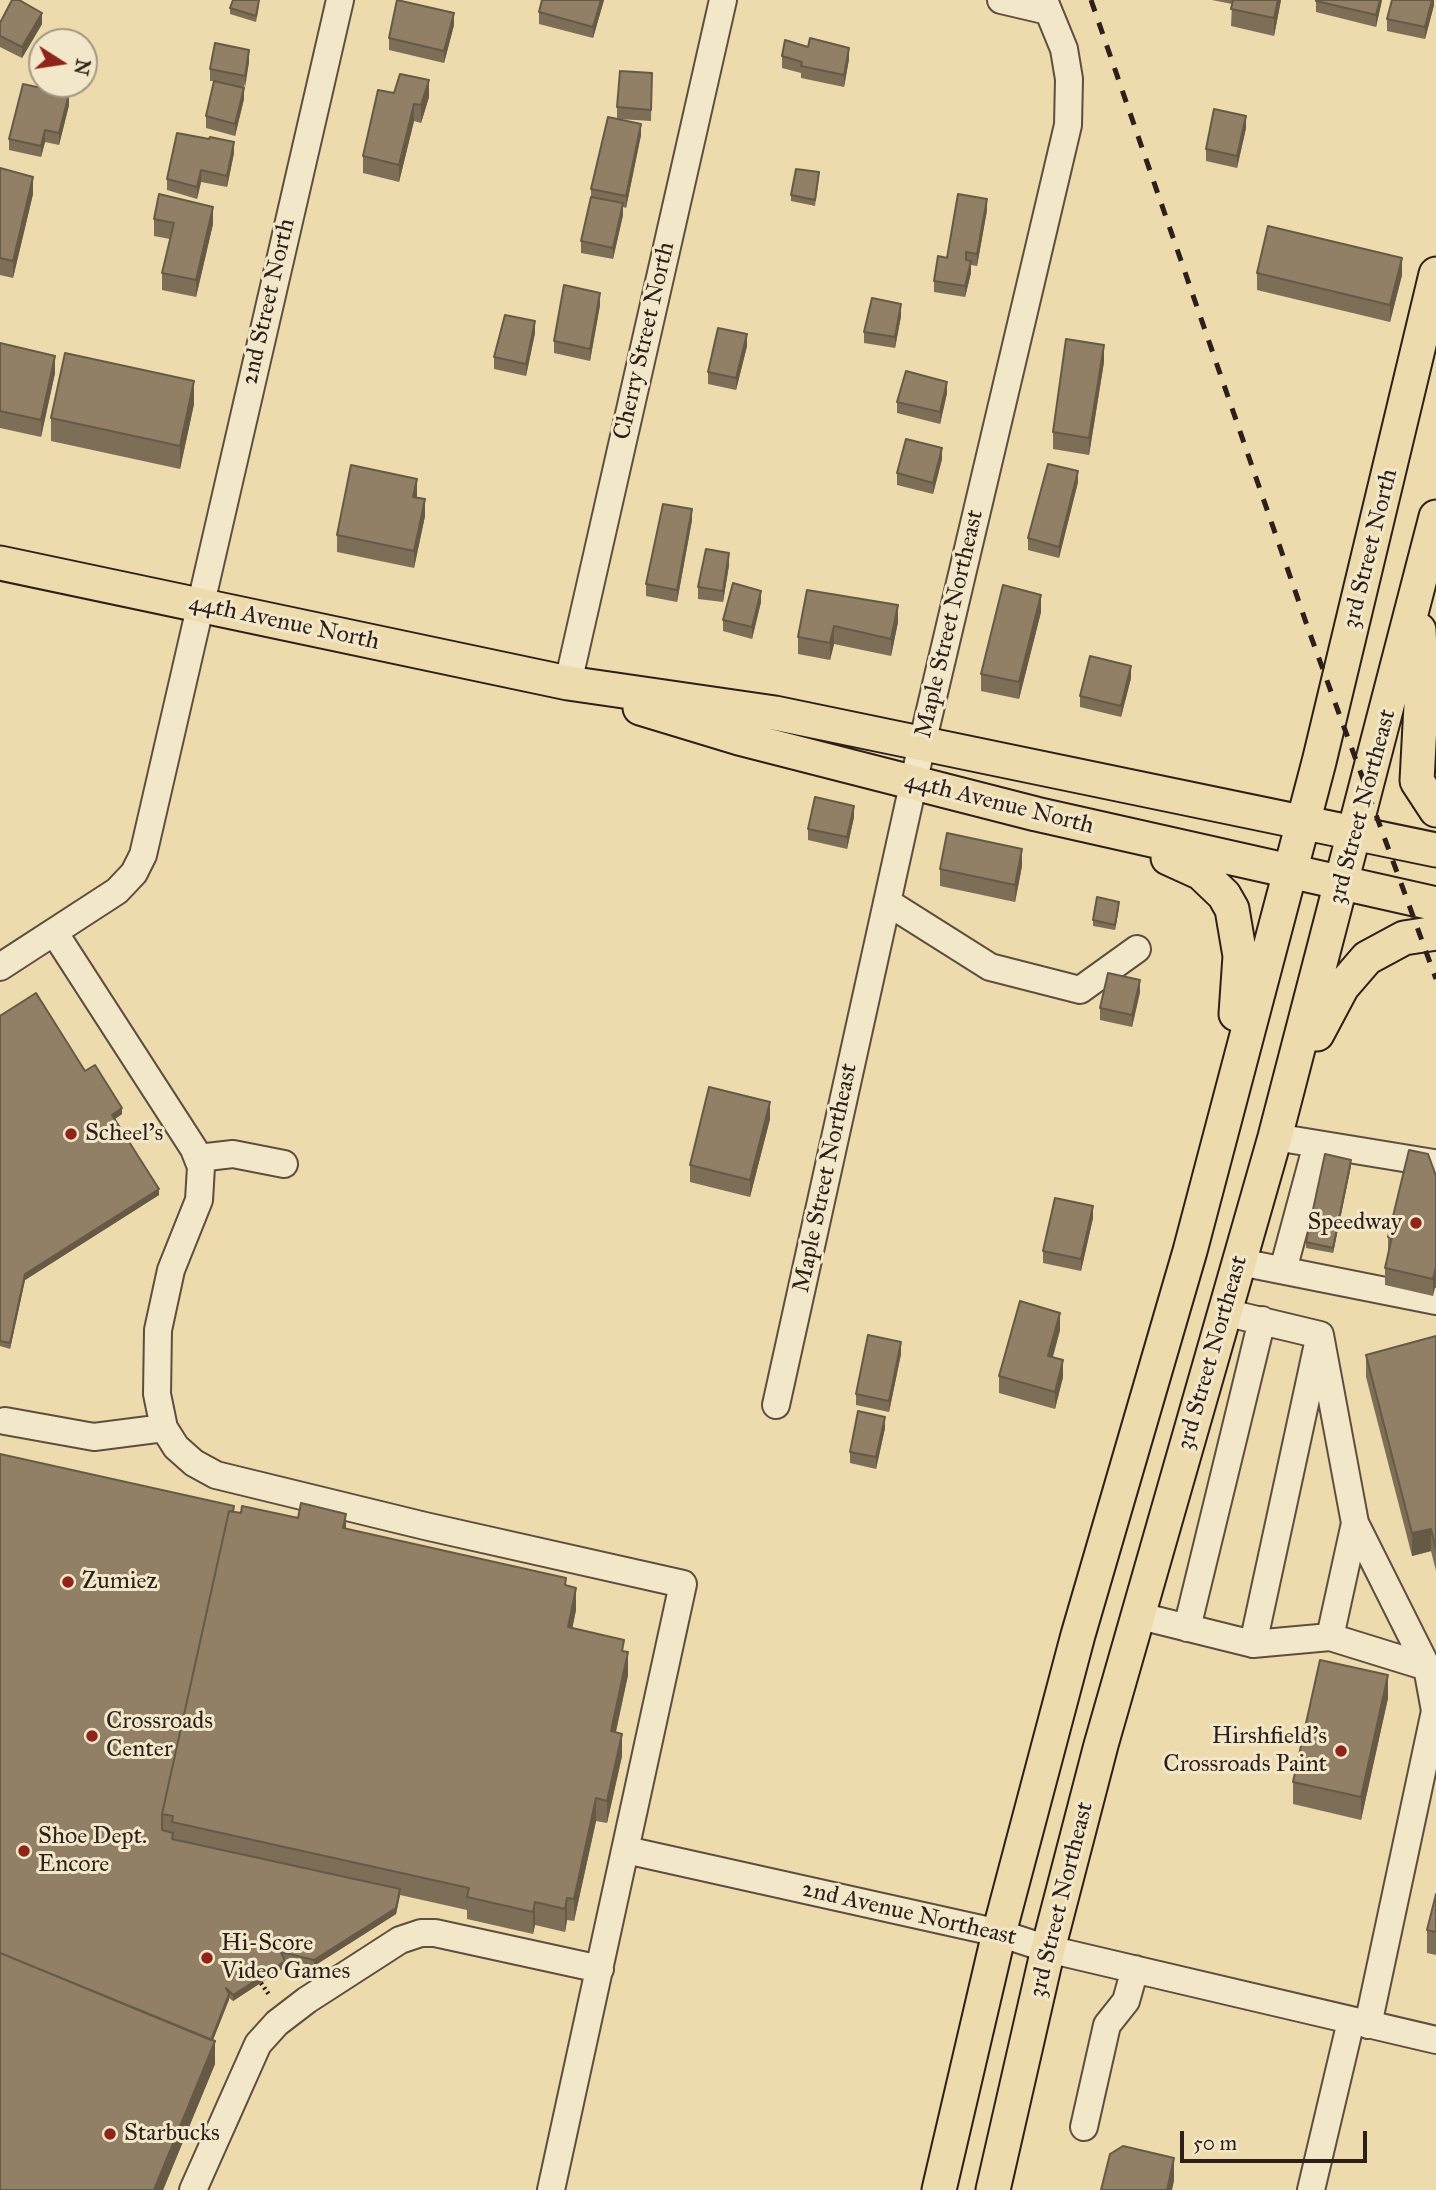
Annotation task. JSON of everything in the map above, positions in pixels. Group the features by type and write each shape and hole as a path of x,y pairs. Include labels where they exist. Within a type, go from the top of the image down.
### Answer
{"main road":[{"name":"3rd Street North","path":"1303,822 1436,274"},
{"name":"3rd Street Northeast","path":"993,2190 1048,1949 1136,1615 1275,1137 1436,517"},
{"name":"44th Avenue North","path":"0,563 568,683 775,713 1436,850"},
{"path":"1417,595 1422,687 1417,781 1436,810"},
{"name":"44th Avenue North","path":"568,683 678,721 913,783 1436,904"},
{"path":"992,803 1190,867 1210,880 1232,909 1240,956 1235,1019 1198,1221"},
{"name":"3rd Street Northeast","path":"939,2190 999,1933 1082,1623 1198,1221 1303,822"},
{"path":"1275,1137 1316,1035 1352,974 1377,950 1404,938 1436,933"}],"street":[{"name":"2nd Street North","path":"0,967 117,891 134,873 143,856 340,0"},
{"name":"Cherry Street North","path":"568,683 723,0"},
{"path":"1001,0 1046,5"},
{"name":"Maple Street Northeast","path":"776,1405 913,783 1068,125 1069,79 1064,49 1046,5"},
{"path":"887,902 990,967 1080,990 1137,948"},
{"path":"54,932 198,1158 202,1178 199,1200 171,1270 158,1330 156,1385 164,1428 185,1456 216,1475 425,1527 683,1584 551,2190"},
{"path":"1275,1137 1434,1164 1436,1167"},
{"path":"1283,1270 1317,1144"},
{"path":"198,1158 233,1154 285,1164"},
{"path":"1240,1262 1436,1301"},
{"path":"1224,1312 1320,1335"},
{"path":"1187,1628 1262,1320"},
{"path":"1311,2190 1359,2023 1435,1711 1427,1667 1354,1523 1320,1335"},
{"path":"1252,1644 1320,1335"},
{"path":"5,1422 94,1437 164,1428"},
{"path":"1330,1637 1354,1523"},
{"path":"1136,1615 1252,1644 1330,1637 1427,1667"},
{"name":"2nd Avenue Northeast","path":"626,1850 999,1933 1048,1949 1436,2040"},
{"path":"193,2190 239,2080 258,2044 277,2023 307,2000 400,1940 421,1933 435,1933 600,1969"},
{"path":"1084,2127 1107,2025 1126,2001 1135,1969"}],"building":[{"path":"12,0 19,0 42,13 33,28 28,28 28,37 22,47 0,36 0,23"},
{"path":"233,0 259,0 256,16 230,8"},
{"path":"397,0 454,13 444,51 389,38"},
{"path":"542,0 601,0 593,27 539,12"},
{"path":"1233,0 1278,0 1274,18 1231,9"},
{"path":"1316,0 1380,0 1376,15"},
{"path":"1392,0 1432,0 1425,27 1387,19"},
{"path":"810,38 849,48 844,75 801,66 802,62 782,56 785,40 808,47"},
{"path":"215,43 249,50 245,76 210,69"},
{"path":"620,71 652,73 651,110 617,107"},
{"path":"400,74 429,80 421,105 414,104 399,165 363,156 378,90 394,93"},
{"path":"214,81 244,88 235,124 206,116"},
{"path":"23,84 28,85 28,98 68,98 59,133 45,130 41,146 9,139"},
{"path":"1214,109 1246,116 1237,156 1206,149"},
{"path":"608,117 641,124 626,196 591,189"},
{"path":"177,133 234,142 227,176 201,170 197,187 167,179"},
{"path":"0,168 33,177 13,261 0,258"},
{"path":"796,169 819,172 815,200 791,195"},
{"path":"159,194 213,207 196,280 162,273 174,223 154,219"},
{"path":"958,194 987,199 977,254 966,252 966,260 971,261 965,286 934,281 938,256 947,258"},
{"path":"591,197 623,203 613,248 581,241"},
{"path":"1268,226 1402,258 1390,305 1257,273"},
{"path":"564,285 600,293 590,349 554,341"},
{"path":"872,298 901,304 895,337 864,332"},
{"path":"505,315 535,321 526,364 494,357"},
{"path":"718,328 747,334 736,378 708,372"},
{"path":"1066,339 1104,345 1089,438 1053,432"},
{"path":"0,343 55,356 41,420 0,411"},
{"path":"65,353 194,381 180,446 51,418"},
{"path":"906,371 947,382 940,412 897,402"},
{"path":"906,439 942,448 933,483 897,473"},
{"path":"1048,464 1078,471 1059,547 1028,538"},
{"path":"351,465 417,479 413,497 425,499 414,551 337,535"},
{"path":"663,504 692,509 677,590 646,584"},
{"path":"706,549 729,553 723,591 698,587"},
{"path":"733,583 761,591 752,627 723,620"},
{"path":"1003,585 1041,595 1019,682 981,674"},
{"path":"807,590 898,605 891,639 834,626 830,643 798,637"},
{"path":"1090,656 1131,666 1121,706 1080,696"},
{"path":"815,797 854,806 847,837 808,829"},
{"path":"947,833 1022,849 1015,885 940,869"},
{"path":"1097,897 1119,902 1115,925 1093,920"},
{"path":"1108,973 1140,980 1132,1015 1100,1008"},
{"path":"36,993 85,1071 95,1065 122,1108 112,1115 159,1189 25,1274 10,1343 0,1341 0,1016"},
{"path":"709,1087 770,1102 750,1180 690,1165"},
{"name":"Speedway","path":"1409,1150 1428,1154 1436,1176 1436,1267 1433,1279 1385,1268 1392,1237 1388,1237"},
{"path":"1325,1154 1351,1160 1333,1248 1306,1242"},
{"path":"1055,1198 1093,1206 1081,1259 1043,1251"},
{"path":"1020,1301 1060,1313 1048,1356 1063,1360 1055,1392 999,1376"},
{"path":"868,1335 901,1342 889,1401 856,1394"},
{"path":"1436,1336 1436,1549 1431,1529 1412,1533 1366,1355"},
{"path":"858,1411 885,1417 876,1457 850,1452"},
{"name":"Crossroads Center","path":"0,1454 234,1506 233,1512 229,1511 162,1814 162,1830 173,1833 172,1839 400,1889 396,1908 314,1960 281,1952 285,1961 261,1977 233,1995 226,1988 229,1994 211,2040 0,1953"},
{"path":"301,1503 346,1514 343,1528 566,1578 565,1585 576,1588 568,1627 624,1640 622,1651 628,1652 611,1731 622,1734 607,1801 596,1798 574,1899 567,1898 565,1909 535,1902 533,1912 467,1897 469,1888 172,1822 173,1816 162,1814 229,1511 241,1513 242,1506 298,1518"},
{"name":"Hirshfield's Crossroads Paint","path":"1320,1660 1388,1675 1361,1797 1293,1782"},
{"path":"1436,1894 1436,1932 1427,1930"},
{"path":"0,1953 215,2041 154,2190 0,2190"},
{"path":"1123,2146 1174,2158 1167,2190 1101,2190 1110,2154"}],"railway":[{"path":"1091,0 1310,634 1436,979"}],"place":[{"name":"Scheel's","path":"71,1134"},
{"name":"Speedway","path":"1416,1223"},
{"name":"Zumiez","path":"68,1582"},
{"name":"Crossroads Center","path":"92,1736"},
{"name":"Hirshfield's Crossroads Paint","path":"1341,1751"},
{"name":"Shoe Dept. Encore","path":"24,1851"},
{"name":"Hi-Score Video Games","path":"207,1958"},
{"name":"Starbucks","path":"110,2134"}]}
